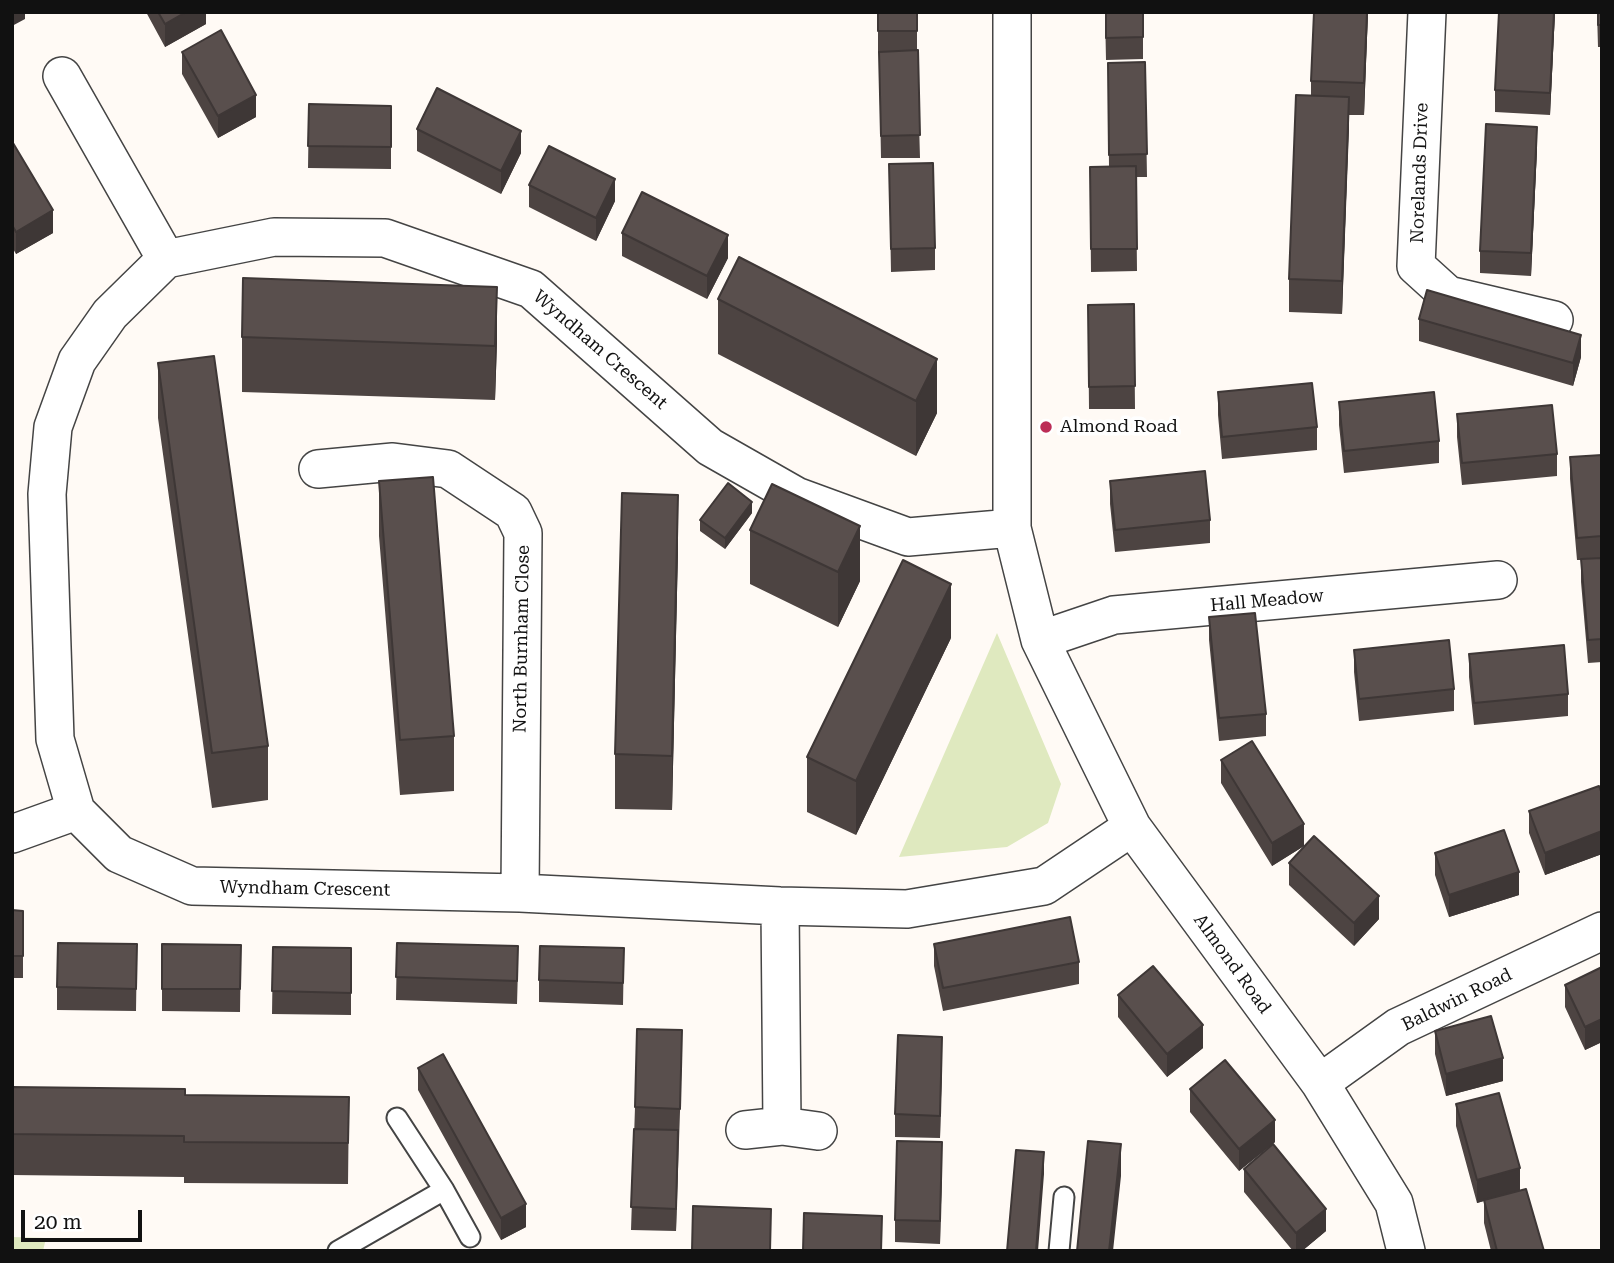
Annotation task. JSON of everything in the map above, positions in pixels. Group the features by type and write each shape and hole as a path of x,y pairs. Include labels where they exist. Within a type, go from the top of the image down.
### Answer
{"street":[{"name":"Almond Road","path":"1012,12 1012,528 1040,640 1132,827 1320,1083 1394,1203 1406,1251"},
{"name":"Norelands Drive","path":"1427,12 1416,266 1448,295 1555,320"},
{"path":"62,76 166,259"},
{"name":"Wyndham Crescent","path":"1012,528 908,537 796,496 710,447 531,289 385,238 274,237 166,259 110,314 76,361 53,427 47,494 55,739 76,811 119,854 192,887 520,893 780,906 907,909 1044,887 1132,827"},
{"name":"North Burnham Close","path":"318,468 393,462 448,468 513,512 523,533 520,893"},
{"name":"Hall Meadow","path":"1040,640 1114,615 1498,580"},
{"path":"12,834 76,811"},
{"path":"745,1130 800,1129 780,906"},
{"name":"Baldwin Road","path":"1320,1083 1398,1027 1602,931"}],"lane":[{"path":"397,1118 444,1190 470,1237"},
{"path":"338,1251 444,1190"},
{"path":"1059,1251 1064,1196"}],"green space":[{"path":"997,633 1061,784 1048,823 1007,847 899,857"},
{"path":"12,1237 46,1238 43,1251 12,1251"}],"building":[{"path":"158,12 186,12 165,24"},
{"path":"878,12 917,12 917,31 878,31"},
{"path":"1106,12 1143,12 1143,37 1106,38"},
{"path":"1314,12 1367,12 1364,83 1311,81"},
{"path":"1499,12 1554,12 1550,93 1495,90"},
{"path":"1598,12 1602,12 1602,25 1598,25"},
{"path":"221,30 256,95 218,116 182,52"},
{"path":"918,50 920,135 881,136 879,52"},
{"path":"1145,62 1147,154 1109,155 1108,63"},
{"path":"437,88 521,131 501,171 417,129"},
{"path":"1296,95 1349,97 1342,281 1289,279"},
{"path":"309,104 391,106 391,147 308,146"},
{"path":"1486,124 1537,127 1531,253 1480,251"},
{"path":"12,143 53,210 16,232 12,225"},
{"path":"549,146 615,179 596,218 529,185"},
{"path":"933,163 935,248 891,249 889,164"},
{"path":"1136,166 1137,249 1091,249 1090,167"},
{"path":"642,192 728,235 707,276 622,233"},
{"path":"739,257 937,359 916,401 718,299"},
{"path":"243,278 497,287 495,346 242,337"},
{"path":"1427,290 1581,335 1573,363 1419,319"},
{"path":"1134,304 1135,386 1089,387 1088,305"},
{"path":"214,356 268,746 212,753 158,363"},
{"path":"1312,383 1317,427 1222,437 1218,392"},
{"path":"1434,392 1439,441 1344,451 1339,402"},
{"path":"1552,405 1557,454 1462,463 1457,414"},
{"path":"1602,455 1602,536 1577,538 1570,457"},
{"path":"1205,471 1210,520 1115,530 1110,481"},
{"path":"433,477 454,736 400,740 379,481"},
{"path":"728,483 752,502 725,538 700,520"},
{"path":"772,484 860,526 838,572 750,530"},
{"path":"622,493 678,495 672,756 615,754"},
{"path":"1602,558 1602,639 1588,640 1581,559"},
{"path":"903,560 951,584 856,781 807,757"},
{"path":"1255,613 1266,714 1219,718 1209,617"},
{"path":"1449,640 1454,689 1359,699 1354,650"},
{"path":"1564,645 1568,694 1474,703 1469,654"},
{"path":"1252,741 1304,824 1272,843 1221,760"},
{"path":"1599,786 1602,794 1602,831 1545,853 1529,811"},
{"path":"1504,830 1519,872 1449,895 1435,853"},
{"path":"1314,836 1379,896 1354,923 1289,863"},
{"path":"12,910 23,911 23,956 12,956"},
{"path":"1070,917 1079,962 943,988 934,944"},
{"path":"58,943 137,944 136,989 57,987"},
{"path":"397,943 518,946 517,981 396,977"},
{"path":"162,944 241,945 240,989 162,989"},
{"path":"540,946 624,948 623,983 539,980"},
{"path":"273,947 351,948 351,993 272,991"},
{"path":"1153,966 1203,1025 1167,1054 1118,995"},
{"path":"1602,967 1602,1019 1585,1027 1565,985"},
{"path":"1491,1016 1503,1058 1446,1074 1435,1031"},
{"path":"637,1029 682,1030 680,1109 635,1107"},
{"path":"898,1035 942,1037 940,1116 895,1114"},
{"path":"443,1054 526,1204 501,1218 418,1068"},
{"path":"1225,1060 1275,1120 1239,1149 1190,1089"},
{"path":"12,1087 185,1089 185,1095 349,1097 348,1143 184,1142 184,1136 12,1134"},
{"path":"1499,1093 1520,1168 1477,1180 1456,1104"},
{"path":"634,1129 678,1130 676,1209 631,1207"},
{"path":"897,1141 942,1142 940,1221 895,1220"},
{"path":"1088,1141 1121,1144 1109,1251 1077,1251"},
{"path":"1273,1144 1326,1209 1296,1233 1244,1169"},
{"path":"1016,1150 1044,1152 1036,1251 1007,1251"},
{"path":"1526,1189 1544,1251 1497,1251 1484,1200"},
{"path":"693,1206 771,1209 770,1251 692,1251"},
{"path":"804,1213 882,1216 881,1251 803,1251"}],"place":[{"name":"Almond Road","path":"1046,427"}]}
